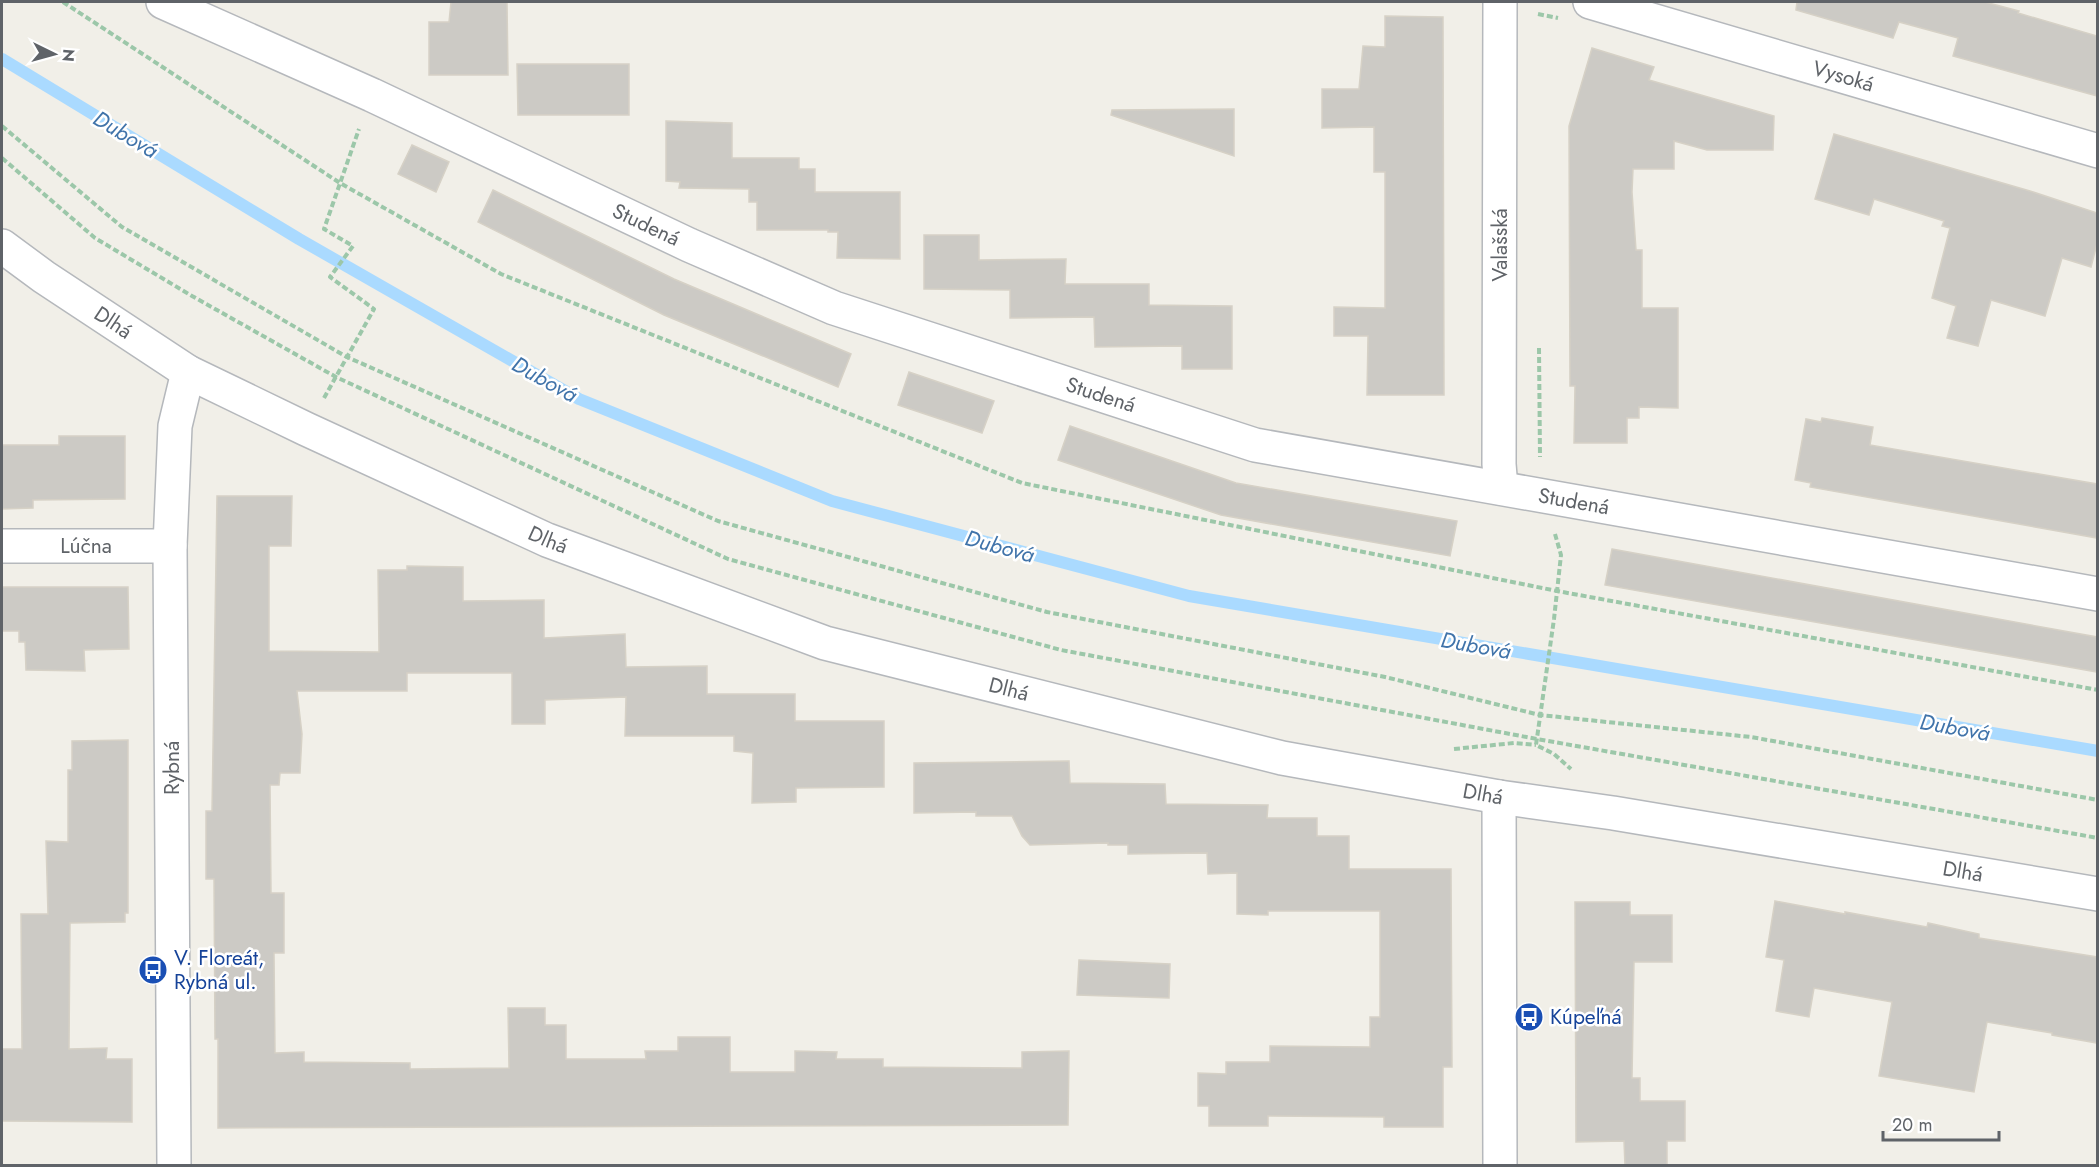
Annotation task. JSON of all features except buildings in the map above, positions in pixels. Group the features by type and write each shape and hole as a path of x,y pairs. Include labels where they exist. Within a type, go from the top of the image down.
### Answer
{"street":[{"name":"Studená","path":"164,2 372,95 689,245 834,308 1255,445 2097,594"},
{"name":"Valašská","path":"1500,2 1499,464 1501,488"},
{"name":"Vysoká","path":"1590,2 2097,151"},
{"name":"Dlhá","path":"2,246 44,277 188,372 547,540 825,644 1282,758 1499,797 1613,813 2097,894"},
{"name":"Rybná","path":"174,1166 171,546 175,426 188,372"},
{"name":"Lúčna","path":"2,546 171,546"},
{"path":"1499,797 1500,1166"}],"path":[{"path":"63,2 340,183 501,274 1022,483 1557,591 2097,690"},
{"path":"1538,22 1538,12 1560,18"},
{"path":"319,407 374,309 330,277 353,246 324,229 372,95"},
{"path":"2,126 122,227 347,357 718,521 1047,612 1384,677 1540,715 1751,737 2097,800"},
{"path":"2,158 95,238 336,377 728,559 1061,650 1537,739 2097,838"},
{"path":"1539,343 1540,461"},
{"path":"1536,745 1561,555 1554,528"},
{"path":"1448,750 1514,743 1536,745 1554,754 1575,772"}],"waterway":[{"name":"Dubová","path":"2,59 299,239 579,399 832,501 1189,596 2098,751"}],"place":[{"name":"V. Floreát, Rybná ul.","path":"153,970"},
{"name":"Kúpeľná","path":"1529,1017"}]}
